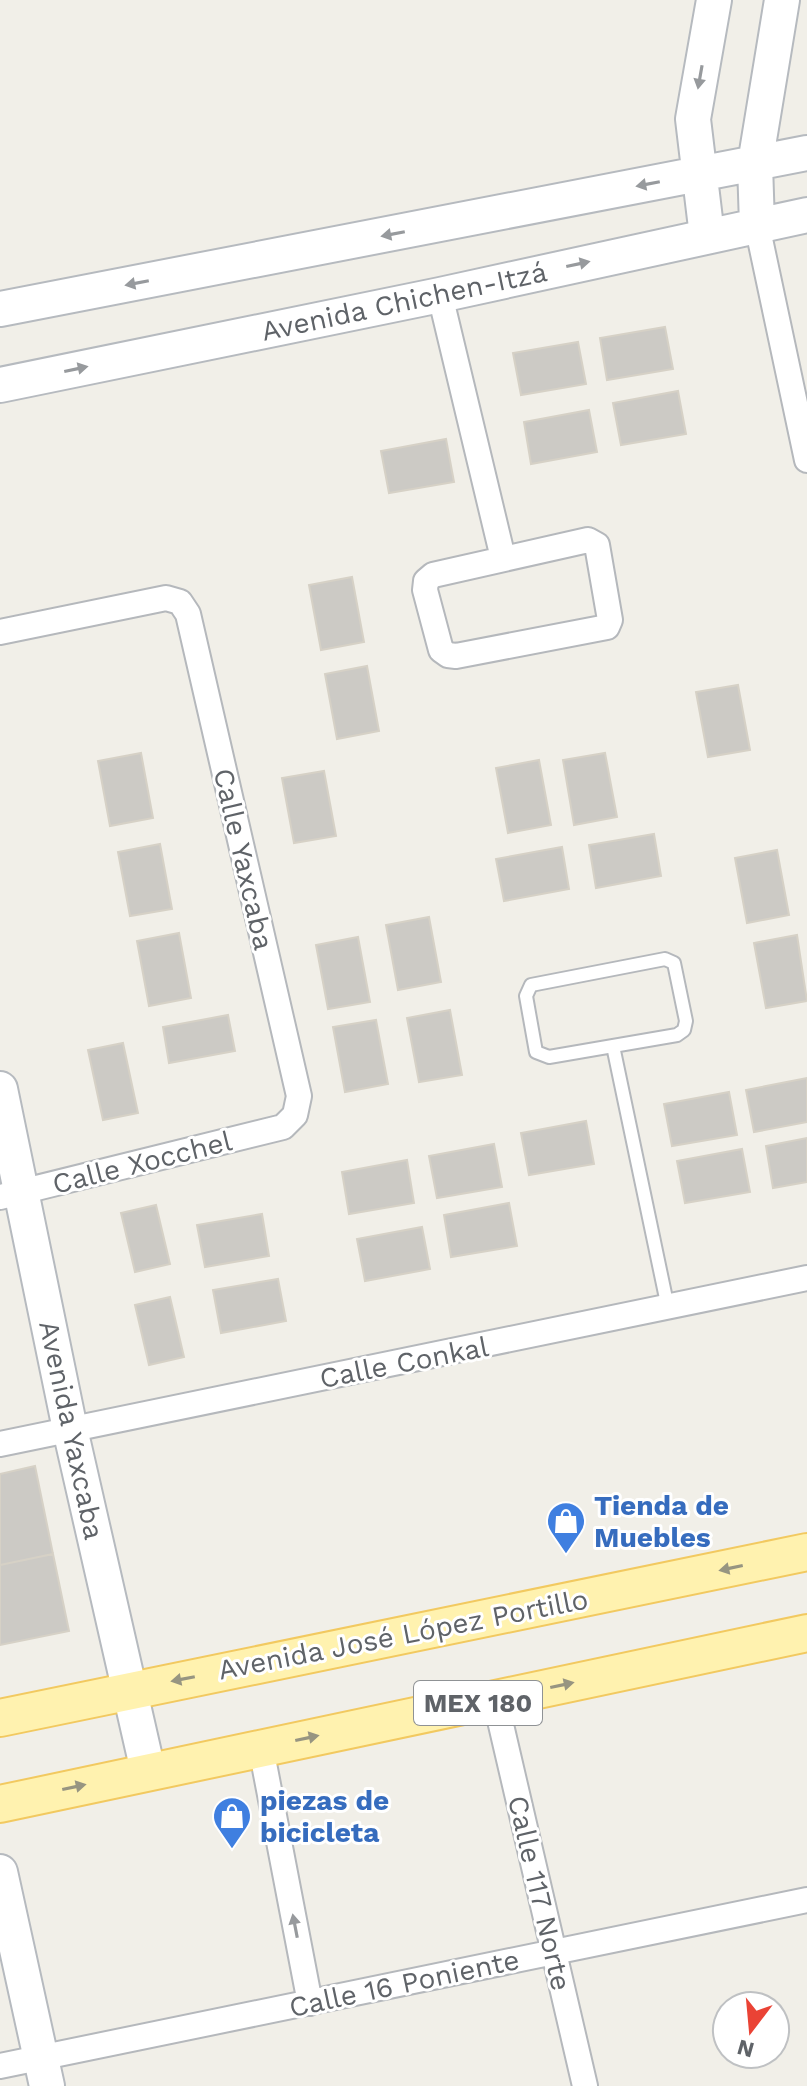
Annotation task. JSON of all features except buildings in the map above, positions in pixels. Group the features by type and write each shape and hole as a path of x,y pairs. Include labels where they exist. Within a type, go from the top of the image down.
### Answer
{"main road":[{"path":"707,236 693,119 714,0"},
{"path":"757,225 755,164 782,0"},
{"path":"0,309 807,153"},
{"name":"Avenida Chichen-Itzá","path":"0,385 440,295 807,215"},
{"name":"Avenida Yaxcaba","path":"0,1089 11,1194 70,1429 148,1771"},
{"name":"Avenida José López Portillo","path":"0,1718 807,1552"},
{"name":"MEX 180","path":"0,1804 807,1633"},
{"path":"0,1872 44,2072"}],"street":[{"path":"757,225 807,460"},
{"path":"440,295 503,558"},
{"path":"593,541 597,545 610,620 607,627 448,655 441,650 425,590 426,581 433,575 503,558 593,541"},
{"name":"Calle Yaxcaba","path":"0,632 166,598 180,602 188,614 299,1096 295,1115 283,1127"},
{"name":"Calle Xocchel","path":"11,1194 283,1127"},
{"name":"Calle Conkal","path":"0,1444 807,1278"},
{"name":"Calle 117 Norte","path":"495,1699 585,2086"},
{"path":"261,1748 310,2003"},
{"name":"Calle 16 Poniente","path":"0,2066 44,2072 310,2003 807,1900"}],"lane":[{"path":"670,960 674,963 686,1021 684,1030 677,1035 613,1046 542,1056 536,1052 527,990 531,985 670,960"},
{"path":"613,1046 668,1308"}],"place":[{"name":"Tienda de Muebles","path":"566,1555"},
{"name":"piezas de bicicleta","path":"232,1850"}]}
